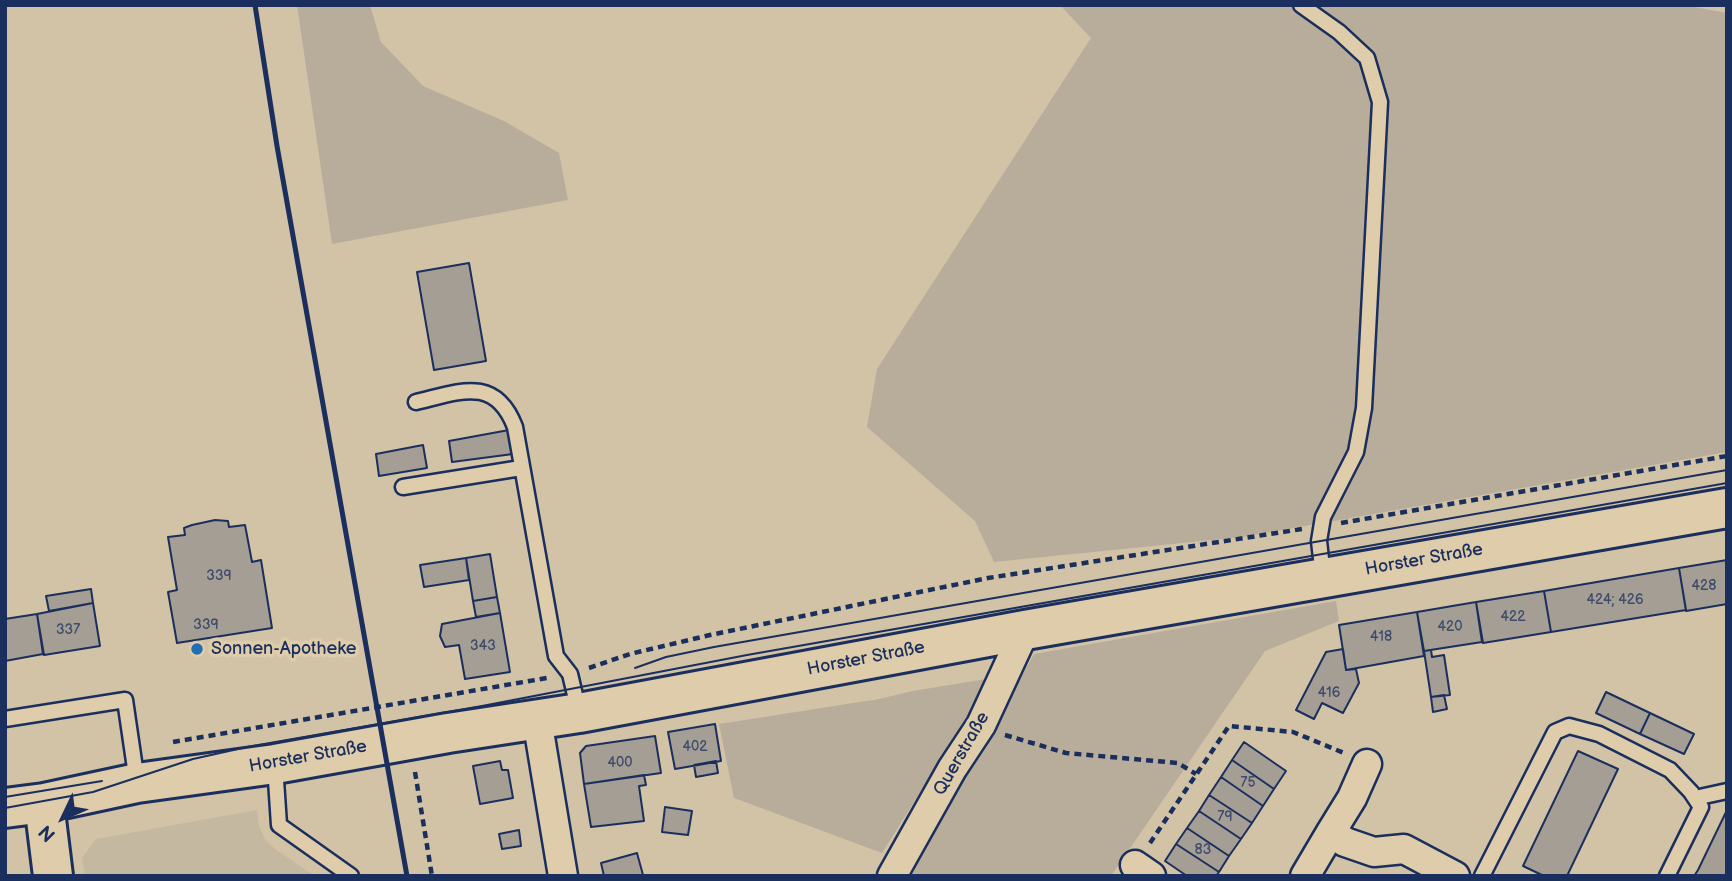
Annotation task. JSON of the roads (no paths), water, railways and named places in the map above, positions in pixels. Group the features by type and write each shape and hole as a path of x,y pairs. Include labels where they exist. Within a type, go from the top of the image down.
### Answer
{"main road":[{"name":"Horster Straße","path":"5,808 44,803 137,783 275,764 579,713 1025,630 1727,508"},
{"path":"44,803 53,876"}],"street":[{"name":"Querstraße","path":"892,876 952,769 981,725 1025,630"},
{"path":"537,719 563,876"},
{"path":"1305,876 1352,798 1367,764"},
{"path":"1331,832 1345,842 1374,852 1404,849 1455,876"}],"lane":[{"path":"1301,5 1339,32 1367,58 1380,102 1364,408 1356,452 1323,517 1319,555 1324,578"},
{"path":"416,402 474,391 491,394 508,408 515,427 556,656 579,713"},
{"path":"403,487 521,468"},
{"path":"5,719 125,700 137,783"},
{"path":"1482,876 1555,732 1569,726 1599,734 1670,770 1701,807 1667,876"},
{"path":"275,764 279,825 351,876"},
{"path":"1695,798 1727,791"}],"tram line":[{"path":"635,668 666,657 714,647 1727,470"},
{"path":"5,808 93,792 193,759 247,747 482,706 747,655 1727,483"},
{"path":"5,797 102,781"}],"railway":[{"path":"255,5 277,146 407,876"}],"place":[{"name":"Sonnen-Apotheke","path":"197,649"}]}
